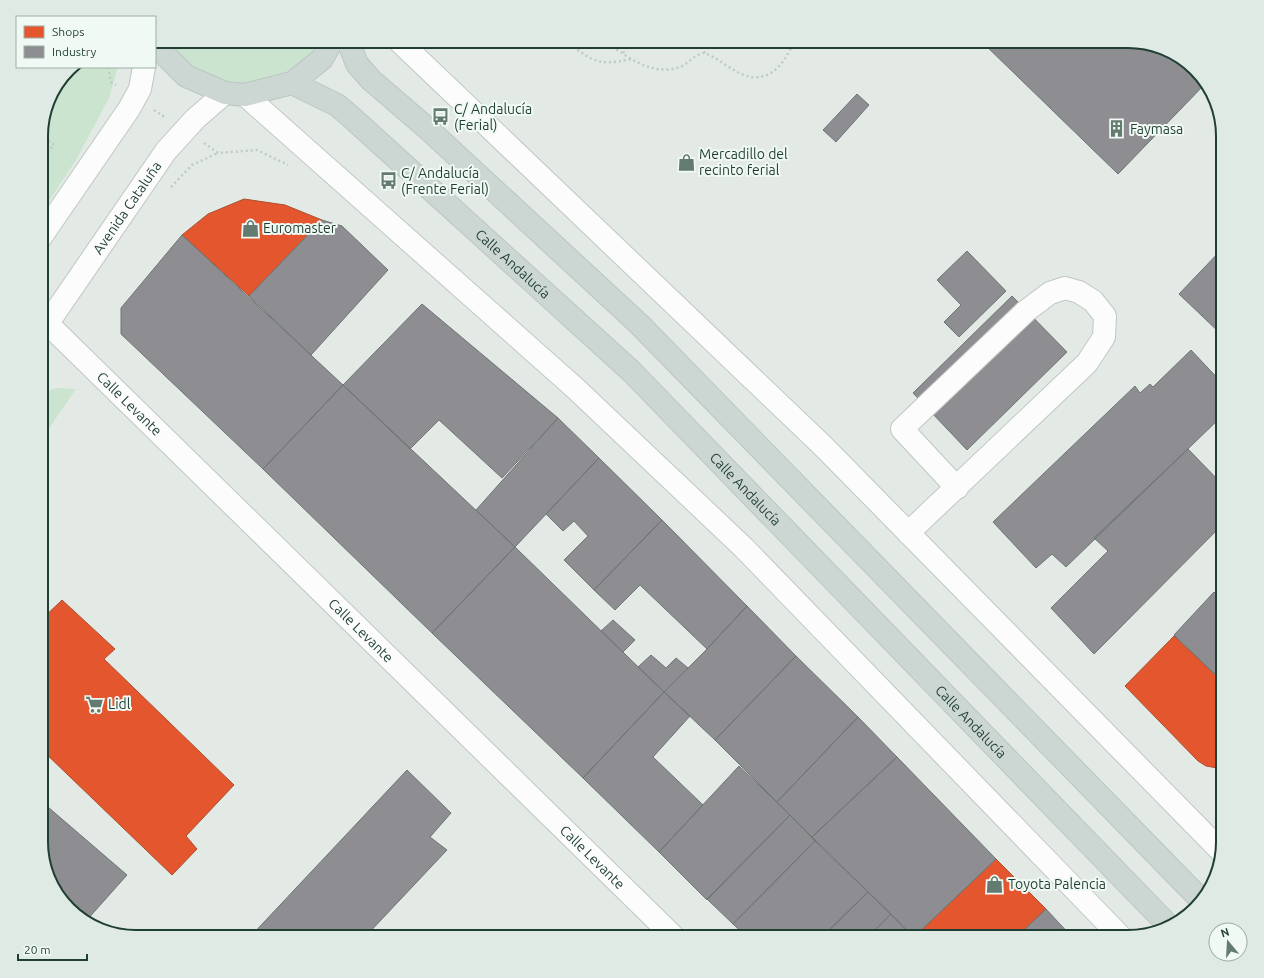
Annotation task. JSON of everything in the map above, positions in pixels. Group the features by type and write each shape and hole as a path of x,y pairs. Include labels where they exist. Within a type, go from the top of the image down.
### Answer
{"main road":[{"path":"161,48 165,55 186,76 235,94 292,83 322,59 328,48"},
{"path":"351,48 357,64 371,80 428,129 639,324 1197,896"},
{"name":"Calle Andalucía","path":"292,83 337,105 350,116 631,371 1165,922"}],"street":[{"path":"406,48 824,447 1216,845"},
{"path":"48,227 129,109 140,89 144,68"},
{"name":"Avenida Cataluña","path":"48,323 166,151 195,119 235,94"},
{"path":"235,94 575,388 744,548 1114,930"},
{"path":"908,533 957,488 1087,363 1104,337 1105,316 1094,301 1079,292 1065,288 1050,293 1026,311 902,429 957,488"},
{"name":"Calle Levante","path":"48,333 667,930"}],"path":[{"path":"575,48 596,62 605,63 632,59"},
{"path":"615,48 648,68 666,70 685,65 695,56 704,53 713,56 744,75 756,77 773,72 780,66 792,48"},
{"path":"623,53 626,48"},
{"path":"704,53 707,48"},
{"path":"48,140 54,145 48,152"}],"green space":[{"path":"166,48 325,48 292,83 225,93"},
{"path":"81,68 118,68 109,98 76,160 48,202 48,130 51,113 60,92 66,83"},
{"path":"58,388 76,389 48,430 48,391"}],"building: Shops":[{"path":"244,199 285,205 322,220 249,296 182,235 208,214"},
{"name":"Lidl","path":"62,600 115,649 104,659 234,785 186,836 197,849 172,875 48,756 48,613"},
{"path":"1174,636 1216,675 1216,768 1206,766 1198,761 1125,686"},
{"name":"Toyota Palencia","path":"996,859 1046,909 1024,930 921,930"}],"building: Industry":[{"name":"Faymasa","path":"988,48 1139,49 1167,57 1190,74 1201,88 1118,174"},
{"path":"857,94 869,105 836,142 823,130"},
{"path":"322,220 342,226 388,270 311,355 249,296"},
{"path":"182,235 343,385 263,469 121,334 121,308"},
{"path":"967,251 1006,291 959,337 944,322 961,305 937,280"},
{"path":"1216,255 1216,329 1179,294"},
{"path":"1012,296 1067,352 967,450 913,393"},
{"path":"422,304 558,418 502,478 439,420 410,449 343,385"},
{"path":"1191,350 1216,377 1216,422 1066,567 1052,554 1036,568 993,522 1135,386 1140,393 1150,384 1153,387"},
{"path":"343,385 515,547 432,633 263,469"},
{"path":"558,418 599,458 515,547 476,510"},
{"path":"1188,449 1216,478 1216,531 1094,654 1051,608 1108,551 1094,538"},
{"path":"599,458 662,520 594,590 564,560 588,536 574,521 563,531 546,514"},
{"path":"662,520 747,606 707,649 640,585 615,610 594,590"},
{"path":"515,547 664,692 583,778 432,633"},
{"path":"1214,592 1216,594 1216,675 1174,635"},
{"path":"747,606 796,656 715,740 664,692"},
{"path":"613,620 635,640 623,652 601,631"},
{"path":"651,655 666,668 676,658 688,668 664,692 638,667"},
{"path":"796,656 858,717 777,802 715,740"},
{"path":"664,692 690,716 653,757 703,805 659,852 583,778"},
{"path":"858,717 897,757 812,837 777,802"},
{"path":"897,757 996,859 921,930 907,930 812,837"},
{"path":"739,766 790,815 707,900 659,852"},
{"path":"407,770 451,813 430,837 447,850 372,930 257,930"},
{"path":"48,807 127,875 90,917 83,912 66,895 55,876 51,865 48,848"},
{"path":"790,815 815,841 733,924 707,899"},
{"path":"815,841 868,892 829,930 739,930 733,924"},
{"path":"868,892 891,914 875,930 829,930"},
{"path":"1046,909 1066,930 1024,930"},
{"path":"891,914 906,930 875,930"}],"place":[{"name":"C/ Andalucía (Ferial)","path":"441,117"},
{"name":"Faymasa","path":"1117,129"},
{"name":"Mercadillo del recinto ferial","path":"686,162"},
{"name":"C/ Andalucía (Frente Ferial)","path":"388,181"},
{"name":"Euromaster","path":"250,228"},
{"name":"Lidl","path":"95,704"},
{"name":"Toyota Palencia","path":"995,884"}]}
